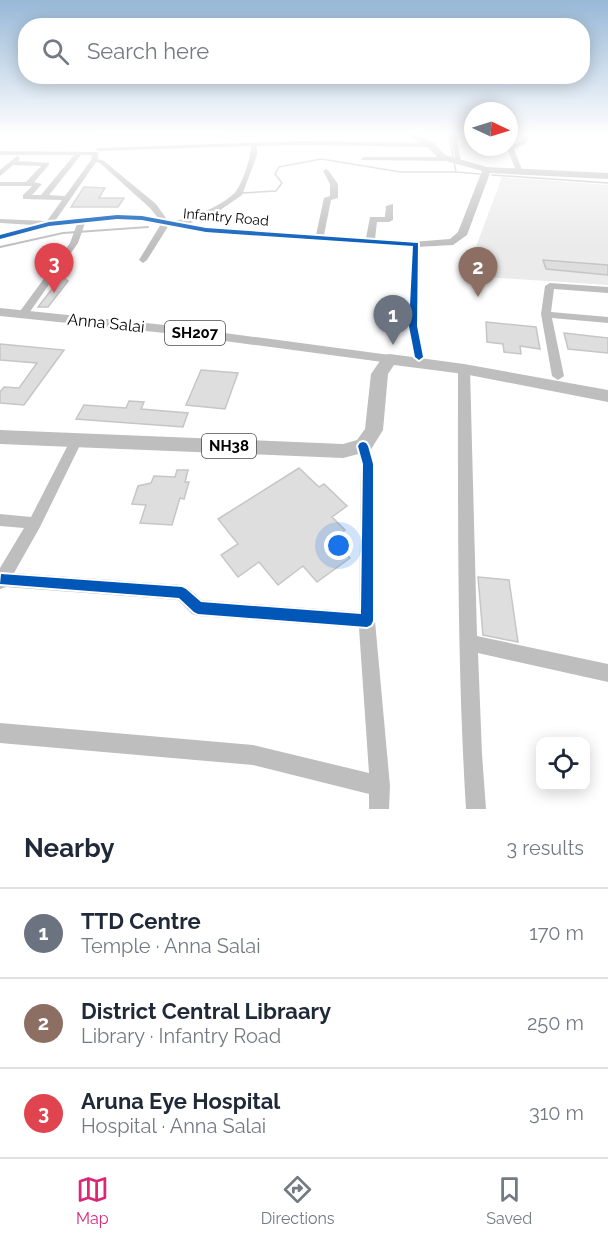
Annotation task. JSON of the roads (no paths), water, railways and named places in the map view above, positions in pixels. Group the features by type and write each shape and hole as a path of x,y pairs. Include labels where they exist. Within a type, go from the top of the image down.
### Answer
{"highway":[{"name":"Anna Salai","path":"390,359 439,357 608,386"},
{"name":"Anna Salai","path":"390,359 464,369 608,396"},
{"path":"363,446 374,430 380,374 390,359"},
{"name":"NH38","path":"0,436 343,451 363,446"}],"main road":[{"name":"Infantry Road","path":"416,244 453,242 463,233 486,173"},
{"path":"560,173 608,176"},
{"name":"Anna Salai","path":"0,312 165,329 390,359"}],"street":[{"path":"27,184 38,173"},
{"path":"44,198 64,173"},
{"path":"0,221 49,224 83,173"},
{"path":"114,173 170,224"},
{"path":"143,260 170,224 213,211 239,193 247,173"},
{"path":"320,237 328,198 334,198 334,184 327,173"},
{"path":"0,184 38,184 26,197 65,198"},
{"path":"370,241 373,219 389,220 390,206"},
{"name":"Infantry Road","path":"0,237 49,224 81,226 117,217 206,230 416,244"},
{"path":"23,314 81,226"},
{"path":"416,244 413,326 419,357"},
{"path":"558,376 546,315 550,286 608,290"},
{"path":"546,315 608,321"},
{"path":"464,369 469,643 477,809"},
{"path":"77,440 35,523 1,581 182,593 198,608 367,621"},
{"path":"363,446 368,464 367,621 380,786 379,809"},
{"path":"0,520 35,523"},
{"path":"469,643 607,675"},
{"path":"0,733 253,755 380,786"}],"waterway":[{"path":"241,193 276,191 282,183 276,173"},
{"path":"465,173 480,174"},
{"path":"492,175 608,183"},
{"path":"190,222 214,213 212,214"},
{"path":"0,247 63,233 148,227"}],"place":[{"name":"Aruna Eye Hospital","path":"54,293"},
{"name":"District Central Libraary","path":"478,297"},
{"name":"TTD Centre","path":"393,345"}]}
